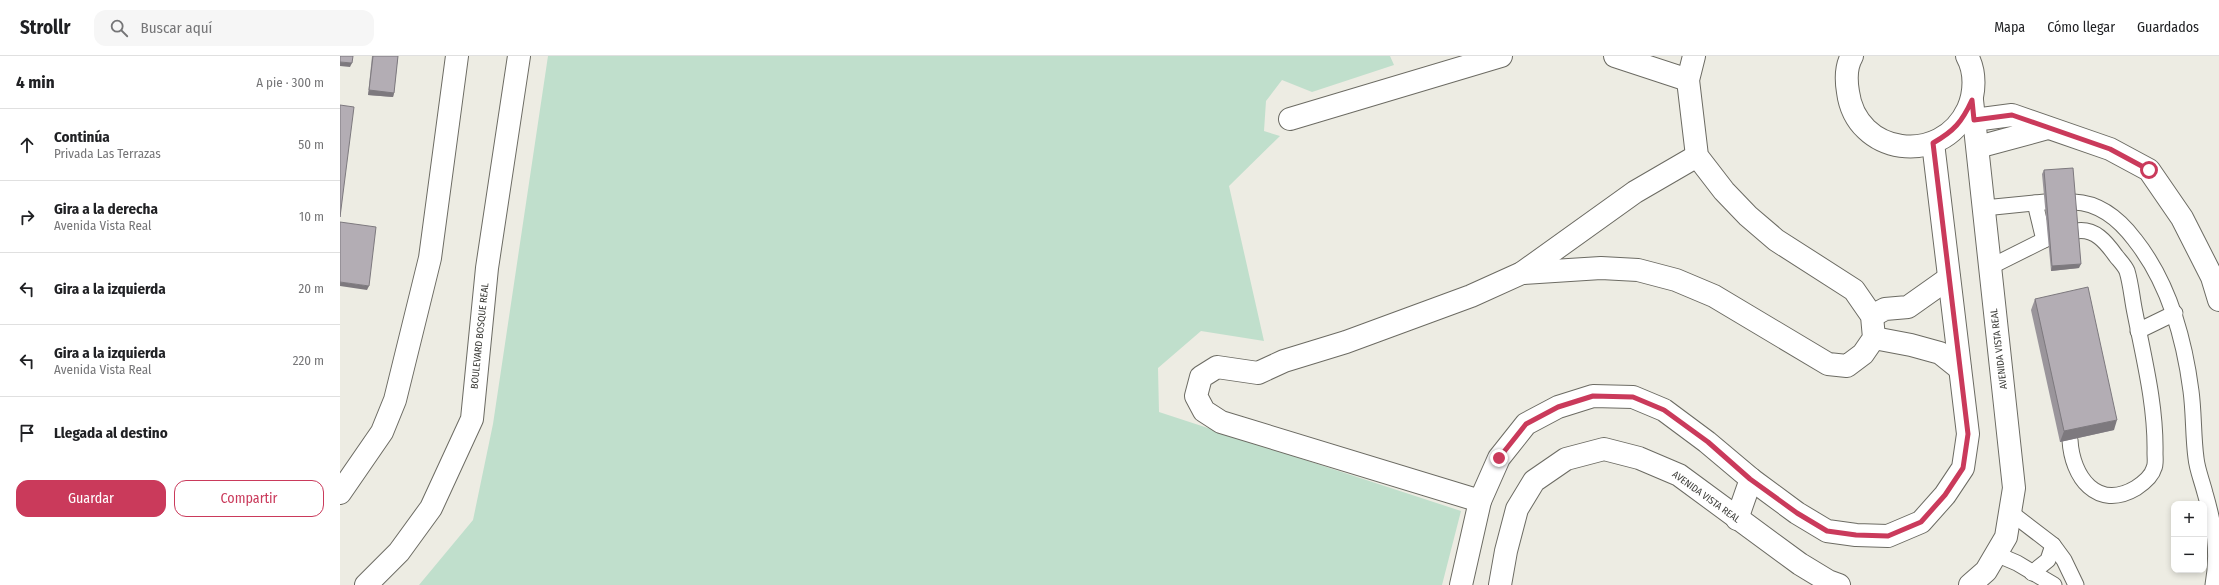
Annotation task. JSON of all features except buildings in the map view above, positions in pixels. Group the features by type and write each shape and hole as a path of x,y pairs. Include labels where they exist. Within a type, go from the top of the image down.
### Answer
{"street":[{"path":"340,493 382,432 396,400 430,258 457,56"},
{"name":"BOULEVARD BOSQUE REAL","path":"366,585 399,552 431,508 472,419 487,268 519,56"},
{"path":"1290,119 1501,56"},
{"path":"1616,56 1688,80"},
{"path":"1522,273 1608,268 1638,270 1676,280 1714,296 1828,364 1847,366 1863,354 1874,338 1872,316 1854,290 1776,240 1748,216 1724,191 1697,156 1688,80 1694,56"},
{"path":"1852,56 1849,61 1846,82 1849,103 1859,121 1873,135 1892,144 1913,147 1933,143 1950,133 1973,110 1974,80 1968,56"},
{"path":"1973,110 2012,115 2110,149 2149,170 2182,218 2212,277 2219,300"},
{"name":"AVENIDA VISTA REAL","path":"1970,585 1986,572 2006,536 2014,488 1973,110"},
{"path":"1978,147 2048,128"},
{"path":"1461,585 1480,501 1499,458 1526,424 1558,407 1593,396 1633,397 1664,410 1708,442 1750,479 1797,513 1827,531 1856,535 1888,536 1921,522 1945,495 1963,468 1968,434 1933,143"},
{"path":"1480,501 1221,422 1204,411 1196,396 1201,377 1217,367 1258,373 1284,361 1346,342 1471,296 1522,273 1635,192 1697,156"},
{"path":"1872,316 1885,309 1908,307 1949,278"},
{"path":"1874,338 1911,345 1940,354 1960,369"},
{"name":"AVENIDA VISTA REAL","path":"1500,585 1506,551 1517,509 1534,481 1566,459 1604,450 1640,458 1679,475 1800,564 1828,581 1839,585"},
{"path":"1737,519 1750,479"}],"lane":[{"path":"2074,202 2083,202 2104,209 2124,225 2150,258 2175,313 2191,392 2196,458 2211,514 2217,558 2213,585"},
{"path":"1984,208 2040,203 2046,239 1990,267"},
{"path":"2070,440 2070,450 2076,468 2085,482 2096,493 2108,496 2127,493 2144,483 2154,469 2155,444 2152,406 2126,270 2103,238 2085,230 2076,231"},
{"path":"2126,270 2150,258"},
{"path":"2138,330 2175,313"},
{"path":"2010,512 2053,545 2064,560 2076,585"},
{"path":"2032,573 2048,560 2053,545"},
{"path":"1996,554 2018,563 2032,573 2054,585"}],"green space":[{"path":"548,56 1390,56 1394,65 1312,92 1282,80 1266,101 1264,131 1280,136 1229,186 1264,341 1201,331 1158,368 1159,412 1461,511 1442,585 419,585 473,520 493,424"}],"route":[{"path":"1499,458 1526,424 1558,407 1593,396 1633,397 1664,410 1708,442 1750,479 1797,513 1827,531 1856,535 1888,536 1921,522 1945,495 1963,468 1968,434 1933,143 1950,133 1964,118 1972,100 1974,120 2012,115 2110,149 2149,170"}]}
